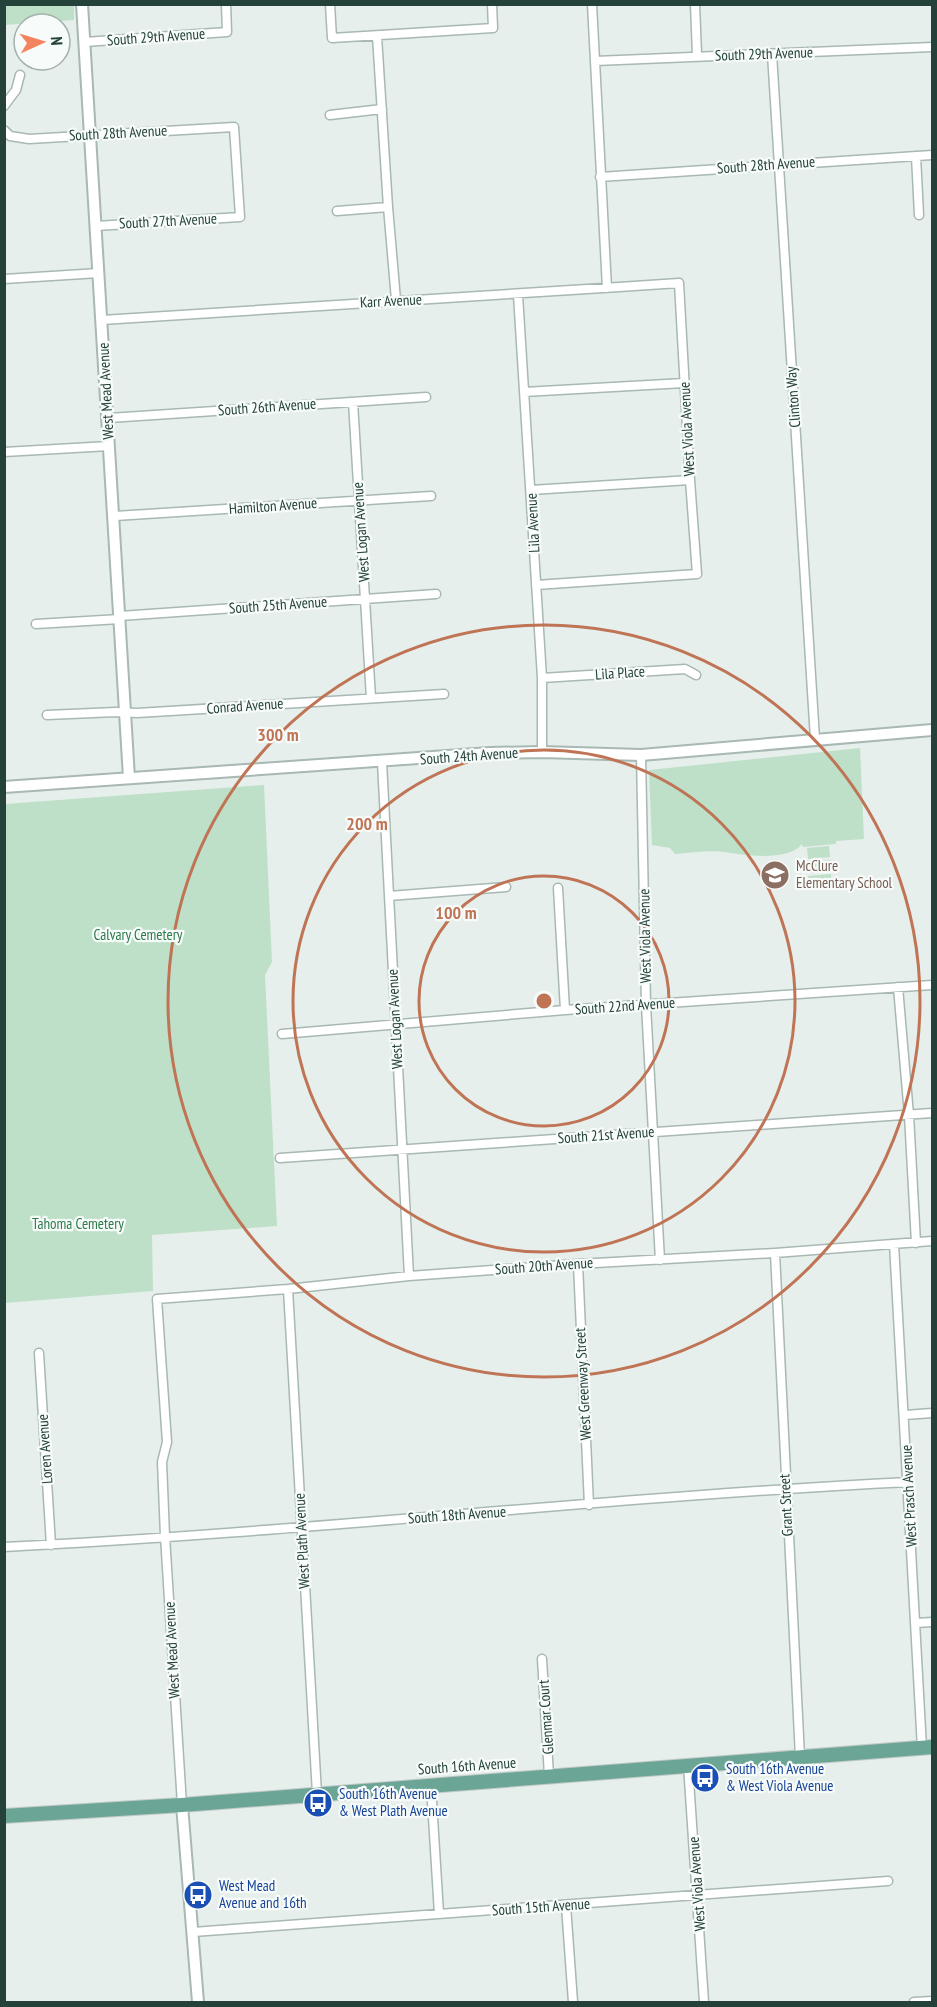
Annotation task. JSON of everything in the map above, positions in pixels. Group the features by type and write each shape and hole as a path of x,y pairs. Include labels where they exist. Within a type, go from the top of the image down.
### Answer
{"main road":[{"name":"South 16th Avenue","path":"4,1816 182,1805 927,1747"}],"street":[{"name":"West Mead Avenue","path":"82,4 115,516 129,778"},
{"name":"South 29th Avenue","path":"85,42 227,32 226,4"},
{"path":"330,4 332,38 493,28 492,4"},
{"path":"592,4 607,288"},
{"path":"695,4 697,56"},
{"path":"377,36 396,300"},
{"name":"South 29th Avenue","path":"595,61 933,47"},
{"name":"Clinton Way","path":"772,54 815,739"},
{"path":"4,106 16,90 20,75"},
{"path":"330,115 382,109"},
{"name":"South 28th Avenue","path":"4,130 10,136 29,139 234,127 240,217"},
{"name":"South 28th Avenue","path":"600,177 933,155"},
{"path":"916,156 919,214"},
{"path":"337,211 388,207"},
{"name":"South 27th Avenue","path":"96,225 240,217"},
{"path":"4,279 99,273"},
{"name":"Karr Avenue","path":"102,320 679,283"},
{"name":"West Viola Avenue","path":"536,585 697,574 679,283"},
{"name":"Lila Avenue","path":"518,295 542,678 542,752"},
{"path":"524,392 684,383"},
{"name":"South 26th Avenue","path":"109,418 426,397"},
{"name":"West Logan Avenue","path":"353,402 371,698"},
{"path":"4,452 109,446"},
{"path":"531,489 690,480"},
{"name":"Hamilton Avenue","path":"115,516 431,496"},
{"name":"South 25th Avenue","path":"36,624 436,594"},
{"name":"Lila Place","path":"542,678 685,669 696,675"},
{"name":"Conrad Avenue","path":"47,715 126,713 444,694"},
{"name":"South 24th Avenue","path":"4,787 490,753 641,755 933,730"},
{"name":"West Viola Avenue","path":"641,755 646,1005 660,1260"},
{"name":"West Logan Avenue","path":"382,762 409,1276"},
{"path":"389,896 506,887"},
{"path":"558,888 565,1010"},
{"name":"South 22nd Avenue","path":"282,1034 565,1010 933,985"},
{"path":"898,987 909,1115 915,1243"},
{"name":"South 21st Avenue","path":"280,1158 933,1113"},
{"name":"South 20th Avenue","path":"157,1299 288,1289 409,1276 933,1241"},
{"name":"West Prasch Avenue","path":"894,1244 916,1623 927,1747"},
{"name":"Grant Street","path":"775,1253 800,1757"},
{"name":"West Greenway Street","path":"578,1264 589,1504"},
{"name":"West Plath Avenue","path":"288,1289 317,1794"},
{"name":"West Mead Avenue","path":"157,1299 166,1442 162,1461 165,1536 182,1805 198,2002"},
{"name":"Loren Avenue","path":"39,1353 51,1545"},
{"path":"905,1415 933,1413"},
{"name":"South 18th Avenue","path":"4,1547 302,1527 785,1488 909,1482"},
{"path":"916,1623 933,1622"},
{"name":"Glenmar Court","path":"542,1659 549,1776"},
{"name":"West Viola Avenue","path":"688,1765 704,2002"},
{"path":"431,1785 439,1914"},
{"name":"South 15th Avenue","path":"193,1932 888,1881"},
{"path":"566,1906 573,2002"},
{"path":"914,2002 933,2001"}],"green space":[{"path":"5,4 74,5 74,20 72,20 72,12 12,12 12,24 5,25"},
{"path":"860,748 864,839 803,847 802,844 787,853 765,856 712,851 675,854 670,848 652,845 649,770"},
{"name":"Calvary Cemetery","path":"264,785 272,962 265,975 277,1226 152,1235 153,1291 5,1303 5,804"},
{"path":"829,846 830,857 808,859 807,848"},
{"path":"831,860 832,871 809,873 808,862"},
{"path":"831,874 832,885 809,887 808,876"}],"place":[{"name":"McClure Elementary School","path":"775,875"},
{"name":"South 16th Avenue & West Viola Avenue","path":"705,1778"},
{"name":"South 16th Avenue & West Plath Avenue","path":"318,1803"},
{"name":"West Mead Avenue and 16th","path":"198,1895"}],"park label":[{"name":"Tahoma Cemetery","path":"78,1224"}]}
